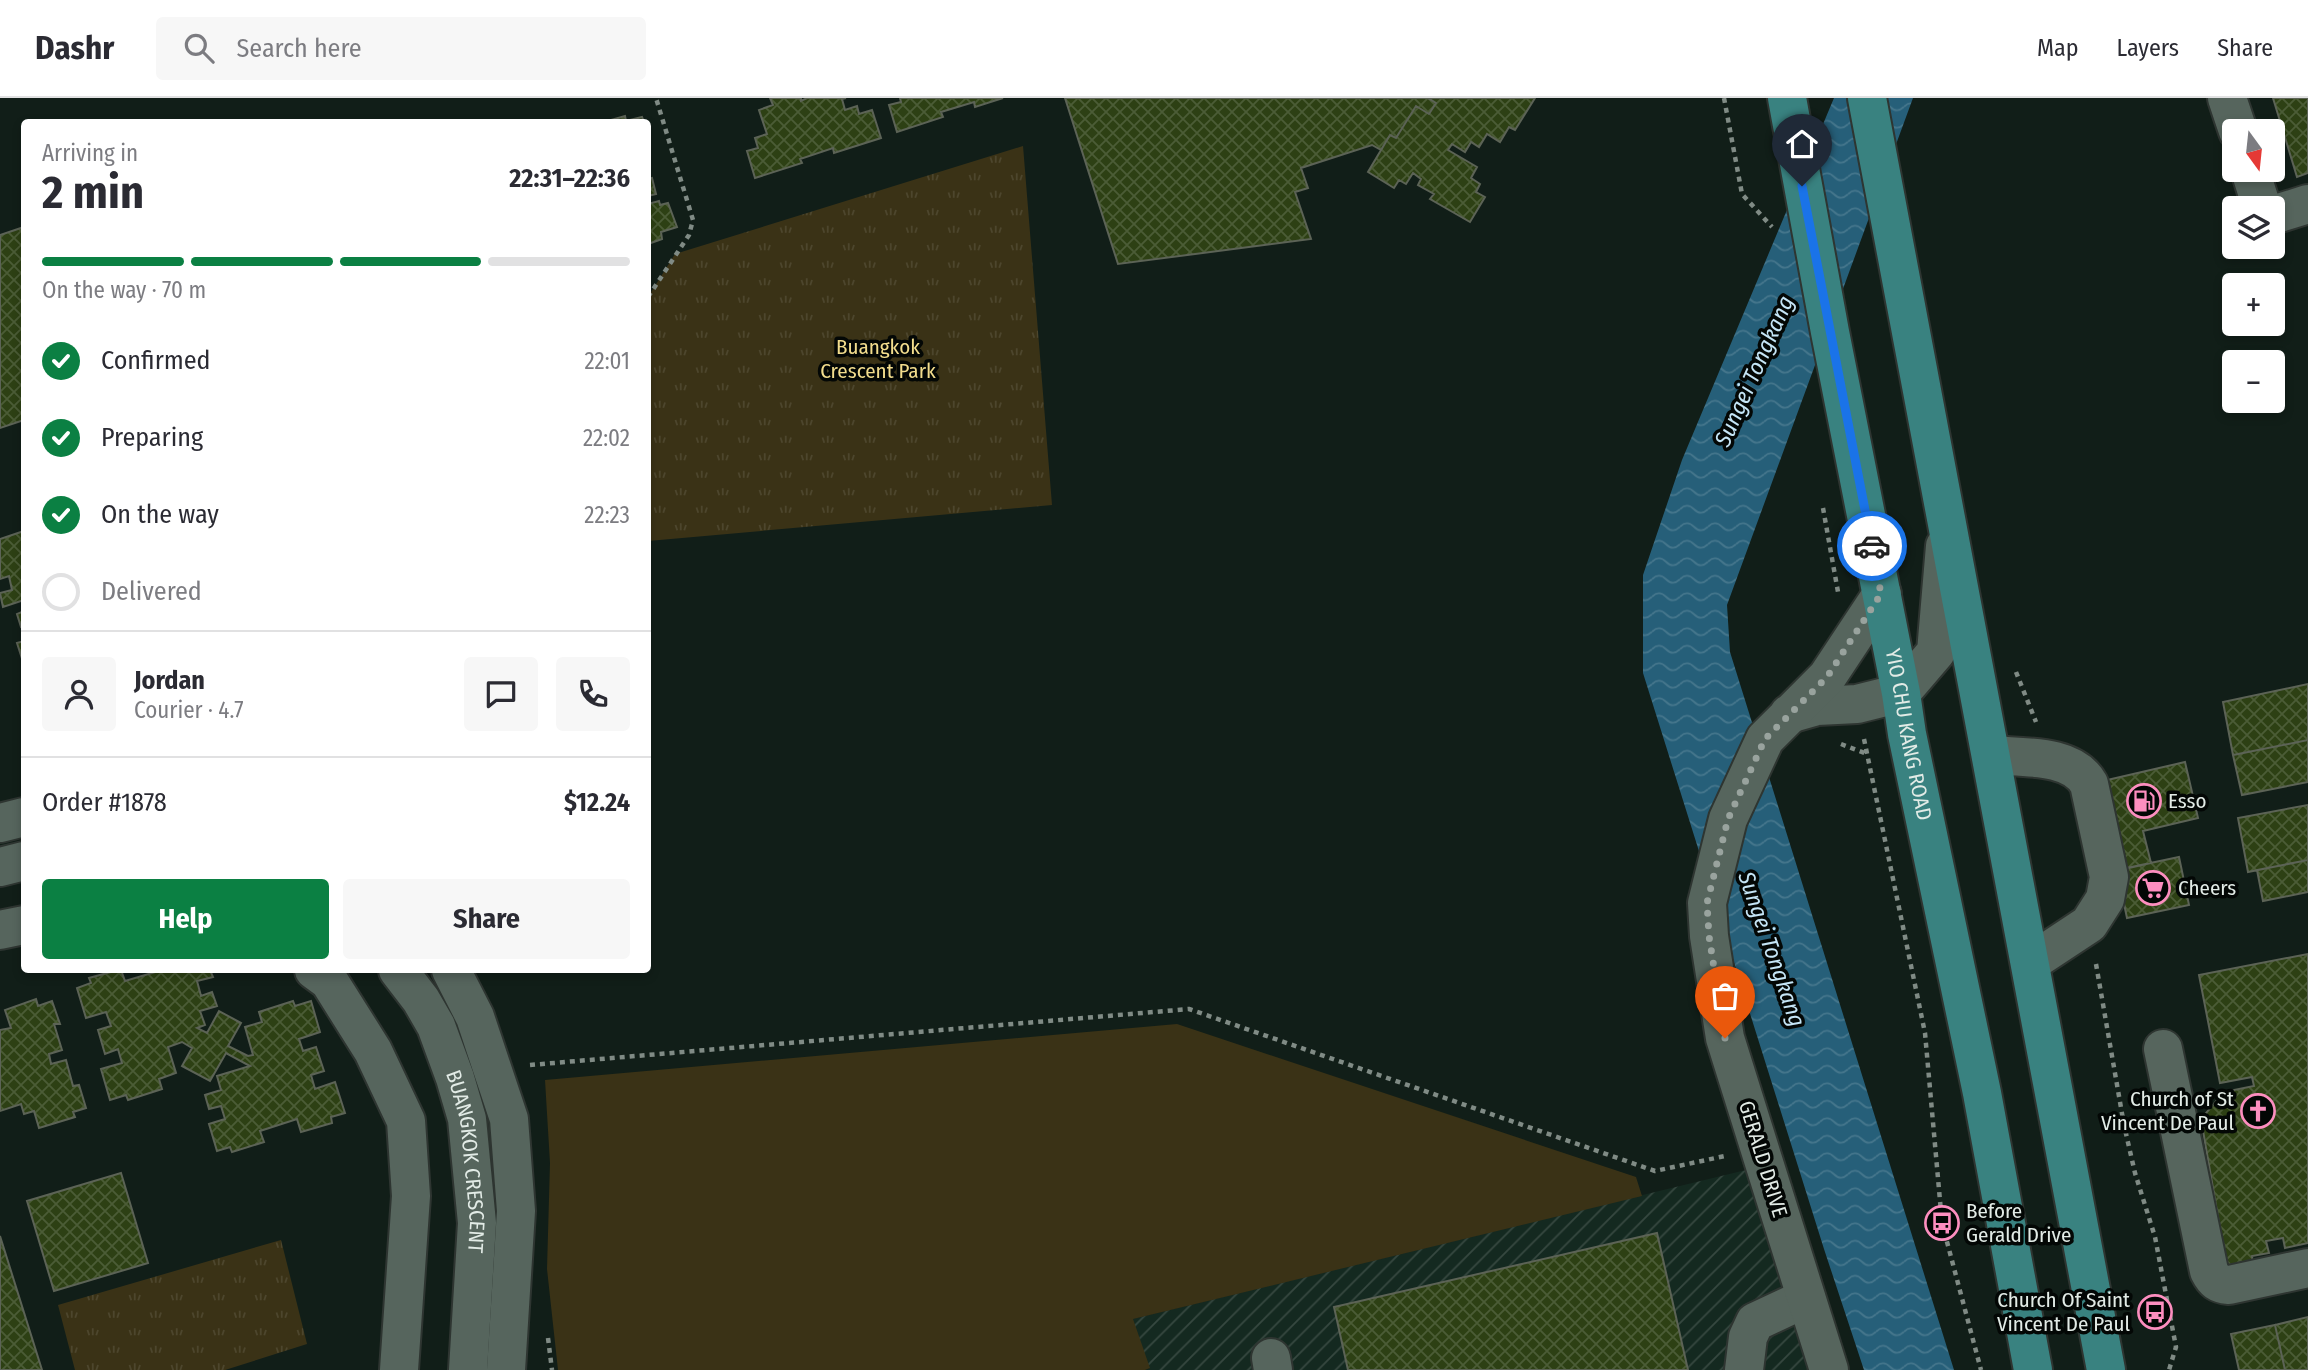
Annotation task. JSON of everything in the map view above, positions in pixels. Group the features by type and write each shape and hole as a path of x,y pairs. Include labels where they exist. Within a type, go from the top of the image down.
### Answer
{"main road":[{"name":"YIO CHU KANG ROAD","path":"1787,98 1901,693 1909,747 1982,1093 2033,1370"},
{"path":"1867,98 2106,1370"}],"street":[{"path":"2227,98 2234,119"},
{"path":"2285,211 2308,204"},
{"path":"1777,727 1817,706 1857,704 1901,693 1936,652 1947,519"},
{"name":"GERALD DRIVE","path":"1829,1370 1725,1038 1709,936 1707,903 1728,819 1777,727 1827,677 1881,594"},
{"path":"1991,755 2053,761 2074,767 2084,775 2089,784 2109,877 2105,899 2089,924 2030,963"},
{"path":"0,823 21,818"},
{"path":"0,867 21,862"},
{"path":"0,930 21,926"},
{"path":"318,973 328,981 373,1051 406,1121 411,1196 399,1370"},
{"name":"BUANGKOK CRESCENT","path":"400,973 421,1000 436,1027 467,1119 477,1223 468,1370"},
{"name":"BUANGKOK CRESCENT","path":"453,973 475,1017 509,1119 516,1211 506,1370"},
{"path":"2163,1049 2209,1271 2213,1279 2220,1284 2229,1285 2308,1268"},
{"path":"1744,1370 1748,1337 1755,1322 1806,1298"}],"path":[{"path":"651,292 689,235 693,220 656,98"},
{"path":"1724,98 1742,194 1771,227"},
{"path":"522,1066 1189,1009 1655,1171 1759,1148"},
{"path":"1925,1033 1942,1223 1981,1370"}],"shaded area":[{"path":"1746,1170 1809,1370 1145,1370 1149,1369 1132,1319"}],"green space":[{"name":"Buangkok Crescent Park","path":"1023,146 1052,505 651,541 651,292 675,254"},
{"path":"1177,1024 1636,1177 1642,1196 1133,1319 1150,1368 1145,1370 558,1370 547,1269 550,1163 545,1080"},
{"path":"281,1240 307,1344 225,1370 75,1370 58,1305"}],"water":[{"name":"Sungei Tongkang","path":"1834,98 1913,98 1727,605 1730,652 1954,1370 1864,1370 1643,673 1643,575 1682,460"}],"building":[{"path":"770,98 801,98 801,101 807,98 846,98 842,99 845,110 857,106 859,114 872,110 881,138 834,153 833,148 800,159 802,163 755,178 747,151 758,148 755,138 767,134 759,110 773,105"},
{"path":"900,98 1003,98 975,107 974,102 941,112 943,117 897,132 889,105 901,102"},
{"path":"1065,98 1428,98 1436,103 1429,114 1416,106 1396,138 1390,135 1381,150 1372,145 1301,168 1308,188 1295,192 1311,239 1118,264"},
{"path":"1428,98 1535,98 1515,130 1509,127 1500,142 1487,134 1479,147 1471,142 1465,152 1452,144 1448,150 1477,167 1471,178 1480,184 1476,192 1485,197 1470,222 1430,199 1434,194 1418,185 1421,179 1413,173 1406,184 1399,180 1394,188 1368,172 1390,135 1396,138 1416,106 1429,114 1436,103"},
{"path":"2273,98 2308,98 2308,173 2297,177 2286,141 2286,119 2279,119"},
{"path":"651,178 656,194 651,195"},
{"path":"659,201 660,205 668,203 677,227 661,232 662,239 651,243 651,203"},
{"path":"21,228 21,421 0,428 0,235"},
{"path":"21,532 21,601 3,607 0,593 12,590 9,576 0,579 0,539"},
{"path":"2308,684 2308,740 2233,755 2223,702"},
{"path":"2308,740 2308,782 2242,795 2233,755"},
{"name":"Esso","path":"2185,762 2198,818 2143,831 2151,863 2124,869 2090,784"},
{"path":"2308,805 2308,860 2248,872 2238,818"},
{"name":"Cheers","path":"2179,857 2189,905 2127,918 2117,870"},
{"path":"2308,860 2308,892 2263,901 2257,870"},
{"name":"Church of St Vincent De Paul","path":"2308,954 2308,1243 2285,1248 2283,1238 2266,1241 2269,1253 2252,1256 2253,1264 2227,1269 2201,1119 2217,1100 2221,1103 2219,1093 2254,1086 2252,1077 2220,1083 2199,975"},
{"path":"107,973 122,973 125,981 152,973 211,973 213,977 197,981 201,996 212,992 217,1006 200,1011 205,1025 197,1028 207,1033 219,1011 241,1023 228,1046 248,1056 253,1055 245,1027 262,1022 259,1012 293,1001 295,1006 311,1001 320,1032 299,1039 303,1051 316,1047 324,1071 311,1075 315,1089 335,1082 345,1113 331,1117 332,1123 301,1132 297,1119 260,1131 264,1142 232,1152 230,1147 217,1151 209,1124 225,1119 221,1106 209,1109 205,1095 221,1090 217,1076 250,1066 226,1053 210,1081 182,1066 192,1048 182,1042 168,1047 176,1073 159,1079 162,1089 128,1100 126,1095 110,1100 101,1069 122,1063 118,1049 105,1054 98,1030 111,1026 106,1012 86,1018 77,988 91,983 89,978"},
{"path":"36,999 38,1006 52,1001 60,1024 54,1024 62,1050 49,1054 51,1064 66,1060 73,1086 79,1085 86,1108 73,1112 75,1117 39,1128 34,1111 24,1114 21,1104 0,1111 0,1030 11,1028 5,1010"},
{"path":"121,1173 148,1263 54,1291 27,1201"},
{"path":"1657,1233 1688,1370 1348,1370 1334,1307"},
{"path":"0,1236 42,1370 0,1370"},
{"path":"2308,1317 2308,1370 2285,1370 2275,1325"},
{"path":"2275,1325 2285,1370 2239,1370 2231,1334"}],"way so far":[{"path":"1725,1038 1709,936 1707,903 1728,819 1765,739 1827,677 1881,594 1872,546"}],"place":[{"name":"Esso","path":"2144,801"},
{"name":"Cheers","path":"2153,888"},
{"name":"Church of St Vincent De Paul","path":"2258,1111"},
{"name":"Before Gerald Drive","path":"1942,1223"},
{"name":"Church Of Saint Vincent De Paul","path":"2155,1312"}],"route":[{"path":"1802,186 1872,546"}]}
